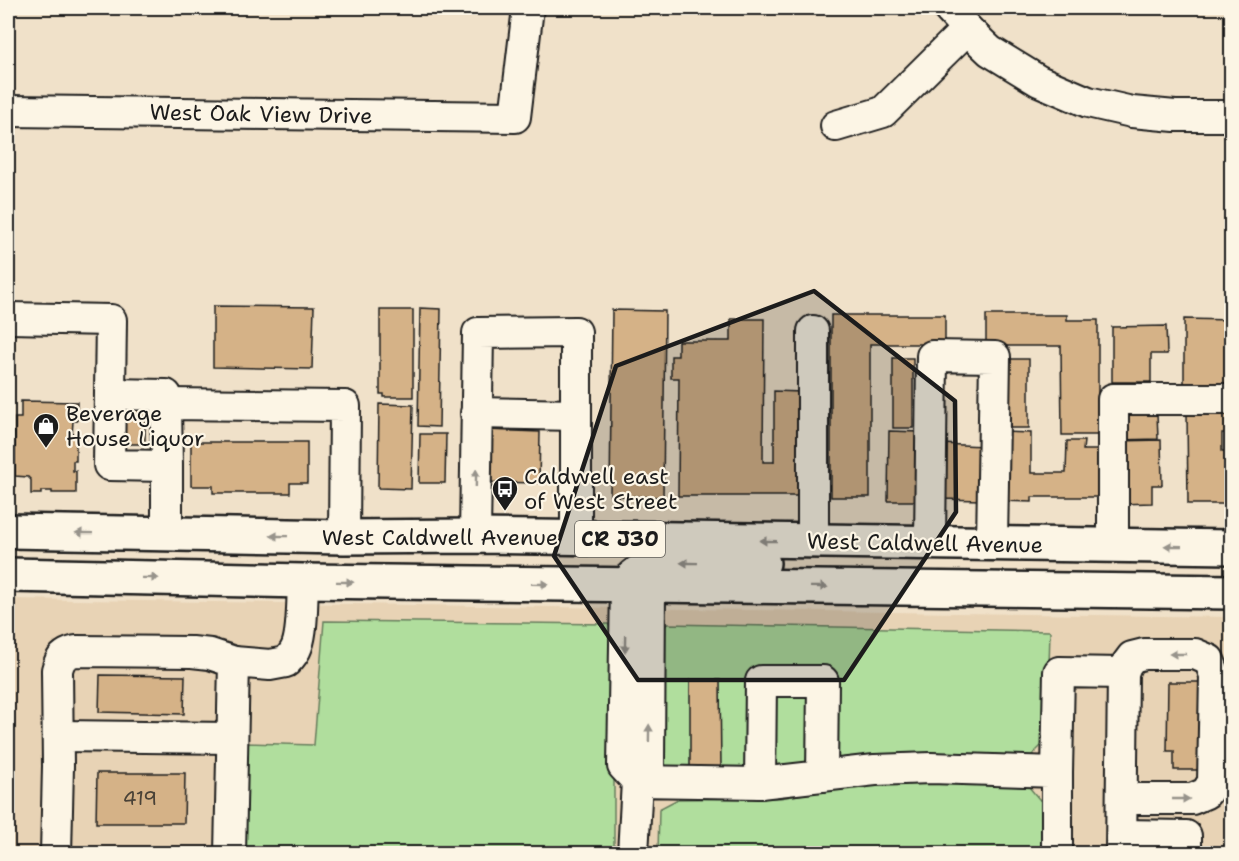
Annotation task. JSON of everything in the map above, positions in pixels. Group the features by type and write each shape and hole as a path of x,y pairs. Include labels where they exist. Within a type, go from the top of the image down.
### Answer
{"main road":[{"name":"West Caldwell Avenue","path":"8,531 1232,547"},
{"path":"638,585 643,569 659,563 832,564 885,543"},
{"name":"West Caldwell Avenue","path":"8,575 303,581 1232,592"}],"street":[{"name":"West Oak View Drive","path":"8,111 515,117 528,8"},
{"path":"836,126 883,111 958,18 990,51 1039,81 1088,102 1143,113 1175,116 1232,116"},
{"path":"8,318 111,320 109,465 167,466"},
{"path":"813,331 813,541"},
{"path":"475,537 478,333 576,332 576,538"},
{"path":"930,543 932,356 995,357 992,543"},
{"path":"110,394 166,395 167,534"},
{"path":"1113,546 1113,399 1232,399"},
{"path":"166,404 345,406 344,537"},
{"path":"476,414 576,415"},
{"path":"56,854 57,670 59,660 66,654 76,651 192,652 210,654 234,662 270,665 286,662 297,647 300,636 303,581"},
{"path":"638,585 623,766 637,781 760,783 875,770 931,768 1057,772"},
{"path":"1122,799 1192,799 1206,793 1213,782 1215,675 1209,660 1195,654 1144,654 1132,657 1123,673 1122,799 1122,844 1186,836 1186,854"},
{"path":"230,854 234,662"},
{"path":"1057,854 1059,672 1123,673"},
{"path":"760,783 761,681 823,681 822,776"},
{"path":"58,736 231,738"},
{"path":"633,854 637,781"}],"highlighted area":[{"path":"814,291 955,401 956,512 844,680 638,680 554,556 616,366"}],"shaded area":[{"path":"11,599 1231,617 1231,853 8,854 8,681"}],"green space":[{"path":"324,621 608,624 614,635 614,853 244,854 245,743 314,745"},
{"path":"667,624 1050,631 1047,740 1026,761 782,774 662,769 661,635"},
{"path":"883,781 1029,787 1044,805 1043,853 658,854 659,809 678,799 780,798"}],"building":[{"path":"213,306 314,307 312,369 213,367"},
{"path":"420,308 441,309 439,427 418,426"},
{"path":"380,310 413,310 413,397 384,397 384,394 380,394"},
{"path":"612,310 665,311 663,497 610,496"},
{"path":"831,315 945,315 945,344 870,344 870,497 831,497"},
{"path":"986,315 1067,315 1067,320 1098,320 1098,435 1062,435 1061,346 986,346"},
{"path":"731,319 764,319 763,462 774,462 774,391 801,392 800,496 678,496 679,378 671,378 671,356 678,356 678,341 731,341"},
{"path":"1184,319 1232,320 1232,383 1184,383"},
{"path":"1166,326 1167,354 1151,354 1151,382 1112,382 1112,327"},
{"path":"893,358 913,358 913,428 893,428"},
{"path":"1010,359 1029,359 1029,428 1010,428"},
{"name":"Beverage House Liquor","path":"21,401 77,402 77,421 73,421 72,436 76,436 76,461 73,461 73,471 76,471 76,493 41,491 41,494 31,494 31,480 28,477 15,476 15,418 21,418"},
{"path":"379,404 413,405 411,489 378,488"},
{"path":"118,405 145,405 145,444 117,444"},
{"path":"1232,412 1232,433 1222,433 1222,451 1232,451 1232,488 1228,488 1228,504 1188,504 1187,413"},
{"path":"1157,413 1158,439 1118,440 1118,414"},
{"path":"486,430 540,432 539,483 485,482"},
{"path":"889,431 919,432 918,501 888,501"},
{"path":"1001,432 1031,433 1031,473 1066,473 1067,441 1084,441 1083,450 1098,450 1097,497 1032,497 1032,502 1000,501"},
{"path":"420,434 446,434 445,483 419,483"},
{"path":"1161,440 1162,485 1152,485 1152,503 1119,504 1118,441"},
{"path":"191,442 307,442 307,483 290,483 290,493 213,493 213,486 191,486"},
{"path":"941,444 983,446 981,500 940,499"},
{"path":"100,675 185,676 184,714 99,712"},
{"path":"690,680 720,680 721,768 690,768"},
{"path":"1168,682 1204,682 1204,770 1174,770 1174,751 1167,751"},
{"path":"97,773 185,773 184,823 96,823"}],"place":[{"name":"Beverage House Liquor","path":"46,449"},
{"name":"Caldwell east of West Street","path":"505,512"}]}
